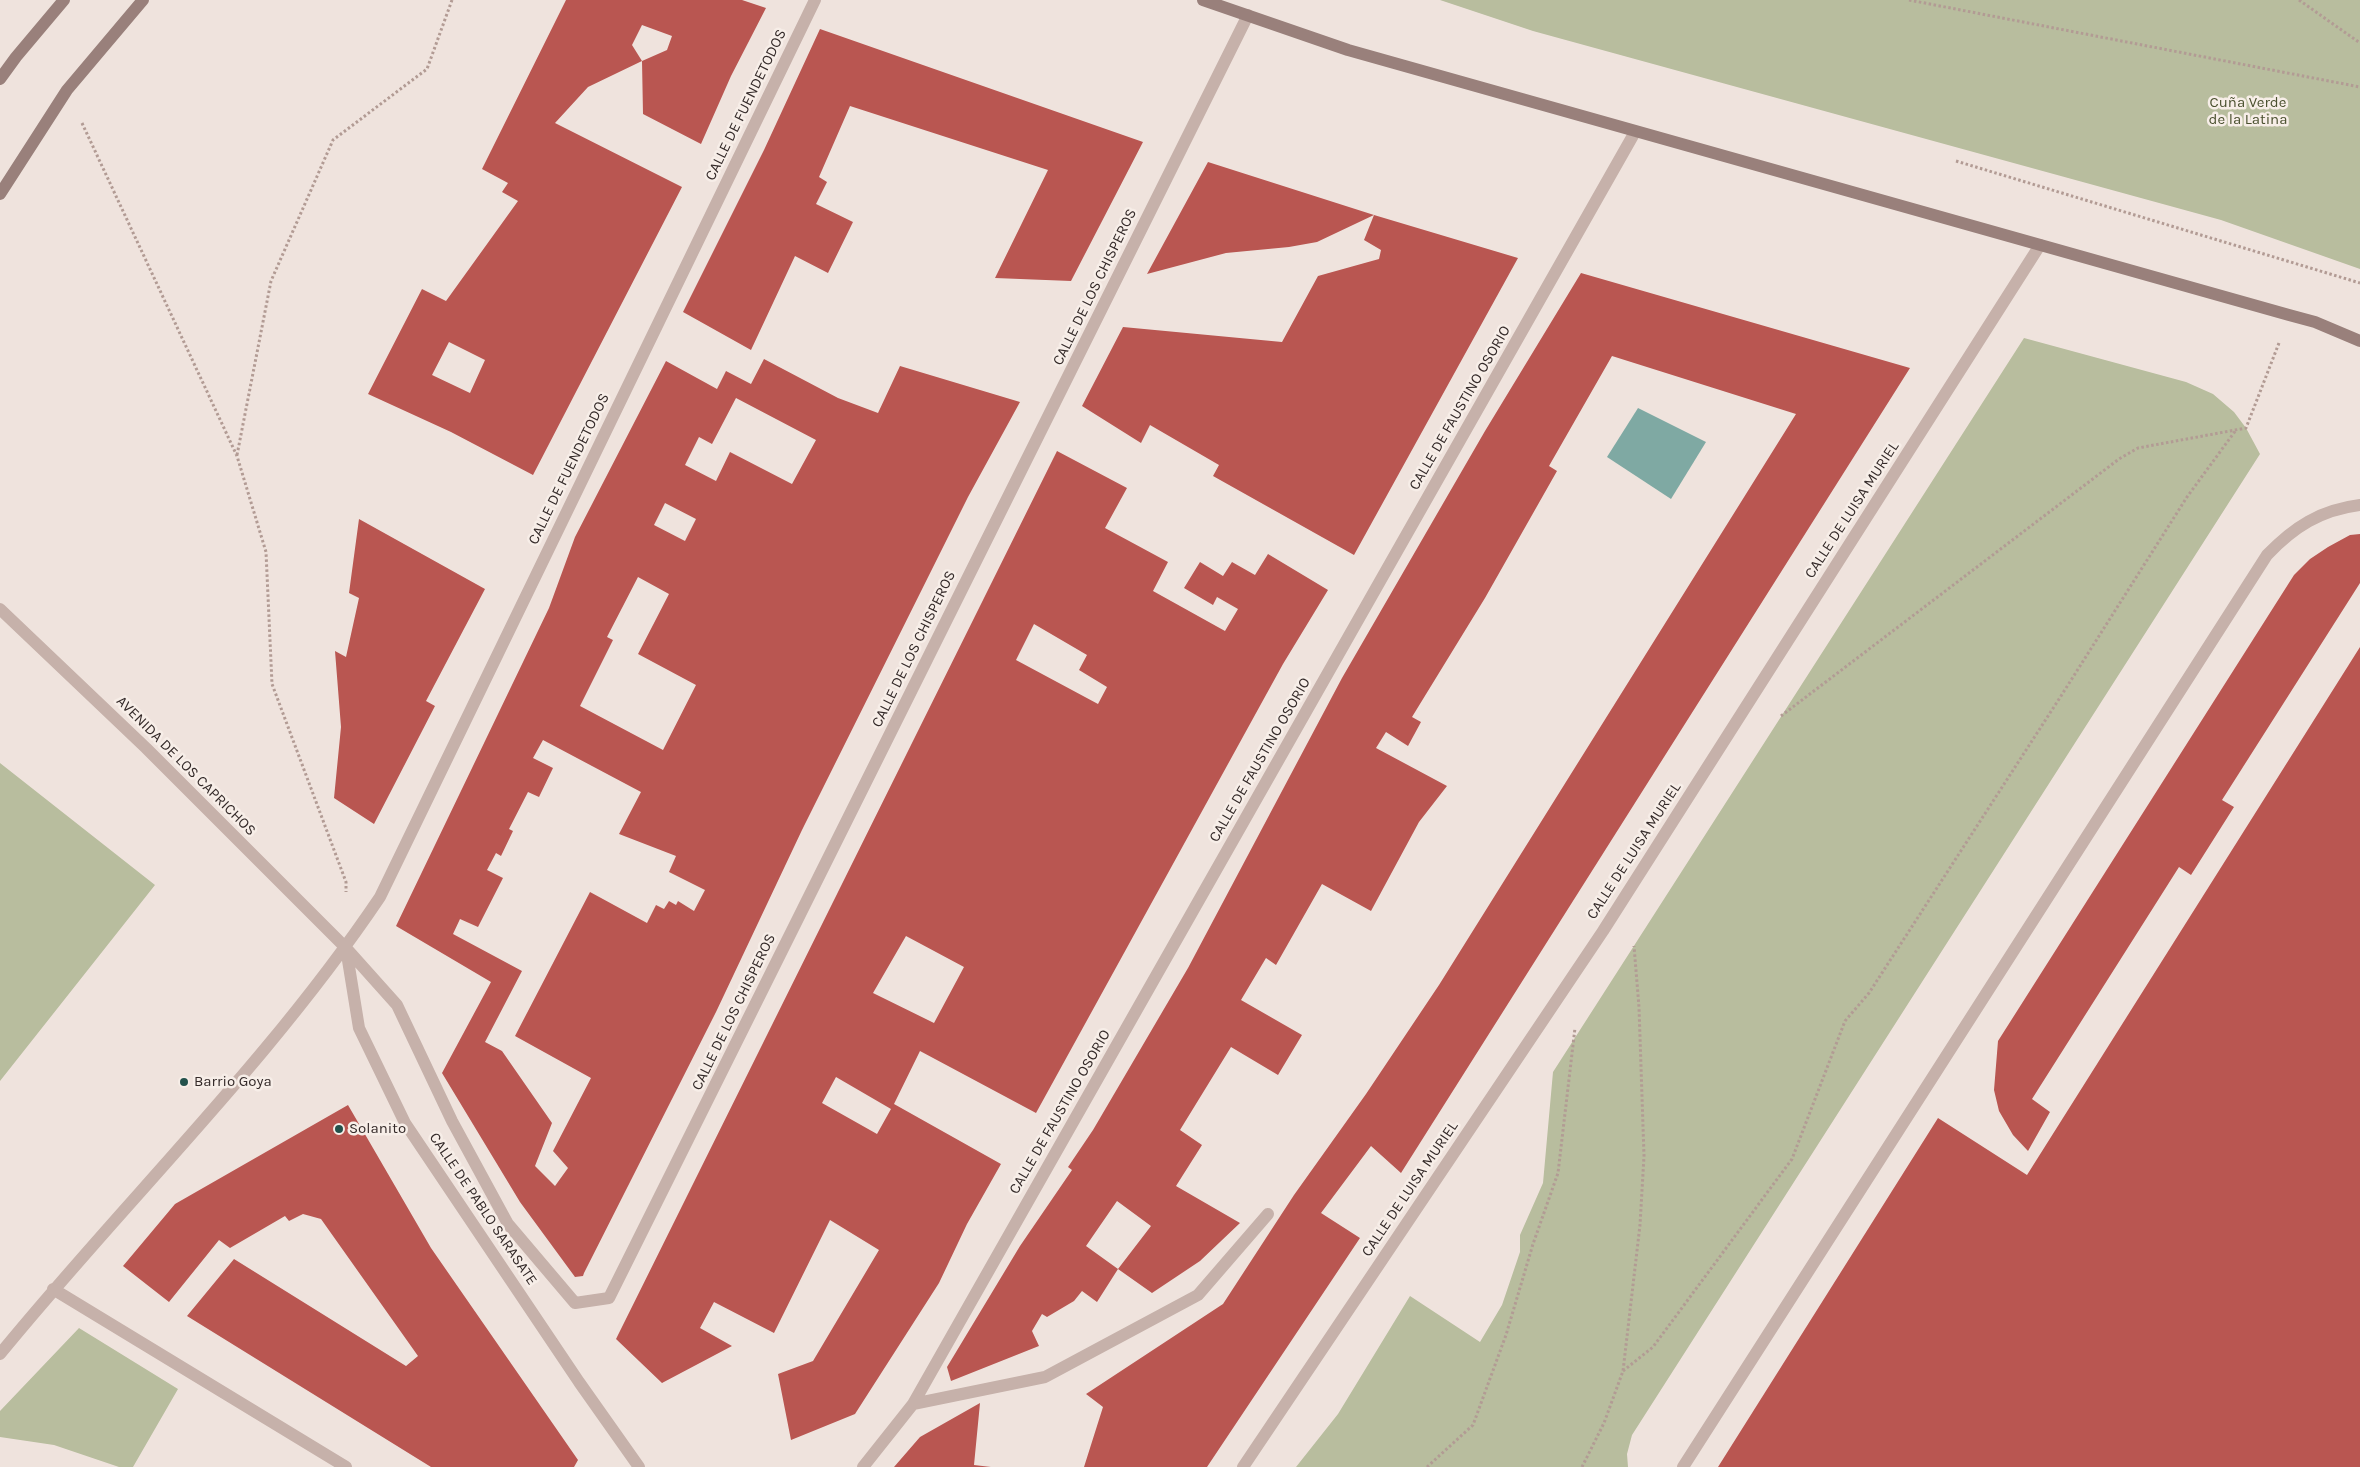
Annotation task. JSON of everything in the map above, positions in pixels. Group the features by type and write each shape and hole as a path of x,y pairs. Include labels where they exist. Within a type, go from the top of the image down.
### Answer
{"street":[{"path":"0,79 64,0"},
{"path":"0,194 67,90 143,0"},
{"name":"CALLE DE FUENDETODOS","path":"346,948 380,898 815,0"},
{"path":"1203,0 1348,50 2315,322 2360,341"},
{"name":"CALLE DE LOS CHISPEROS","path":"609,1298 1248,15"},
{"name":"CALLE DE FAUSTINO OSORIO","path":"913,1404 1635,132"},
{"name":"CALLE DE LUISA MURIEL","path":"1243,1467 1603,931 2040,246"},
{"path":"1683,1467 2267,555 2284,537 2302,524 2344,507 2360,505"},
{"name":"AVENIDA DE LOS CAPRICHOS","path":"0,609 146,748 346,948"},
{"path":"0,1354 53,1289 215,1107 346,948"},
{"name":"CALLE DE PABLO SARASATE","path":"346,948 397,1005 452,1122 508,1224 575,1303 609,1298"},
{"name":"CALLE DE PABLO SARASATE","path":"346,948 359,1028 405,1123 579,1382 639,1467"},
{"path":"863,1467 913,1404 1045,1377 1198,1296 1268,1214"},
{"path":"53,1289 346,1467"}],"path":[{"path":"237,456 271,282 333,140 427,69 452,0"},
{"path":"1909,0 2360,87"},
{"path":"2299,0 2360,43"},
{"path":"67,90 237,456 266,552 272,684 346,882 346,948"},
{"path":"1956,161 2360,283"},
{"path":"1782,716 2118,458 2138,448 2246,428 2290,315"},
{"path":"1623,1371 1653,1347 1792,1158 1845,1021 1868,993 2061,696 2187,497 2236,430"},
{"path":"1582,1467 1604,1423 1623,1371 1640,1224 1644,1156 1639,1008 1634,946"},
{"path":"1427,1467 1473,1425 1506,1335 1558,1174 1576,1027"}],"green space":[{"name":"Cuña Verde de la Latina","path":"1440,0 2360,0 2360,269 2221,220 1533,31"},
{"path":"2024,338 2186,382 2213,394 2234,412 2246,428 2260,454 1632,1435 1627,1454 1628,1467 1296,1467 1338,1414 1410,1296 1480,1342 1502,1305 1520,1252 1520,1235 1543,1183 1553,1072"},
{"path":"0,763 155,885 0,1081"},
{"path":"79,1328 178,1389 133,1467 119,1467 54,1445 0,1437 0,1411"}],"water":[{"path":"1638,408 1706,442 1671,499 1607,457"}],"building":[{"path":"566,0 742,0 766,8 731,76 701,144 643,114 642,61 588,87 555,123 682,187 533,475 451,432 368,394 422,289 446,301 518,201 502,192 508,183 482,169","holes":["642,25 672,36 667,50 642,61 632,45","449,342 485,360 470,393 432,375"]},
{"path":"820,29 1143,142 1071,281 995,278 1048,170 850,106 819,177 827,182 816,204 853,222 828,273 795,256 751,350 683,312 764,150"},
{"path":"1208,162 1374,215 1317,242 1289,247 1226,253 1147,274"},
{"path":"1374,215 1518,258 1354,555 1213,476 1219,465 1150,425 1141,443 1082,406 1123,327 1282,342 1318,276 1379,259 1381,250 1364,240"},
{"path":"1581,273 1910,368 1401,1173 1371,1146 1321,1213 1360,1238 1207,1467 1084,1467 1103,1407 1086,1394 1223,1304 1294,1195 1366,1094 1439,985 1796,414 1612,356 1549,466 1557,471 1485,598 1412,717 1421,722 1408,746 1386,732 1376,748 1447,786 1419,822 1371,911 1322,884 1276,965 1266,958 1241,1000 1302,1035 1278,1075 1231,1047 1180,1130 1202,1145 1176,1186 1240,1223 1200,1261 1152,1293 1118,1269 1097,1302 1082,1291 1074,1301 1047,1317 1042,1314 1032,1331 1039,1346 951,1381 947,1367 1020,1246 1072,1170 1068,1167 1093,1130 1188,968 1342,678 1485,431","holes":["1117,1201 1151,1226 1118,1269 1086,1246"]},
{"path":"764,359 838,398 878,413 900,366 1020,402 968,497 802,830 716,1012 583,1276 575,1277 520,1202 442,1073 491,982 396,926 549,608 575,537 666,361 717,389 726,371 751,384","holes":["736,398 816,440 792,484 730,452 716,481 685,465 699,437 712,444","665,503 696,519 685,541 654,525","638,577 669,594 638,654 696,685 663,750 580,706 613,640 607,637","543,740 641,792 619,834 676,856 669,872 705,890 694,911 678,901 676,905 669,901 664,909 656,905 647,923 590,892 515,1036 591,1078 553,1151 568,1168 555,1186 535,1166 552,1123 502,1051 485,1042 522,971 453,934 460,919 478,927 503,878 487,870 496,853 501,856 513,831 509,829 528,792 539,797 553,768 533,758"]},
{"path":"1057,451 1127,488 1105,528 1168,562 1153,591 1225,631 1238,609 1217,597 1213,605 1184,588 1200,562 1223,576 1232,562 1255,575 1268,554 1328,590 1283,664 1036,1113 920,1051 894,1104 1001,1164 967,1224 939,1283 855,1414 791,1440 778,1374 813,1361 879,1250 830,1220 774,1333 714,1302 700,1328 732,1346 662,1383 616,1339","holes":["1034,624 1087,655 1079,670 1107,687 1098,704 1016,660","906,936 964,967 934,1023 873,993","836,1077 891,1109 877,1134 822,1103"]},
{"path":"359,519 485,589 426,701 435,706 374,824 334,798 341,727 335,651 346,657 359,598 349,593"},
{"path":"2360,534 2360,583 2222,800 2234,807 2191,875 2179,867 2032,1099 2050,1112 2028,1151 2013,1135 1999,1111 1994,1090 1998,1041 2294,575 2310,559 2328,547 2350,535"},
{"path":"2360,647 2360,1467 1718,1467 1938,1118 2027,1175"},
{"path":"348,1105 431,1248 578,1460 574,1467 431,1467 187,1316 234,1259 406,1366 418,1356 321,1219 303,1214 289,1221 285,1216 230,1248 219,1240 169,1302 123,1266 175,1204"},
{"path":"980,1403 974,1465 991,1467 894,1467 920,1437"}],"place":[{"name":"Barrio Goya","path":"184,1082"},
{"name":"Solanito","path":"339,1129"}]}
